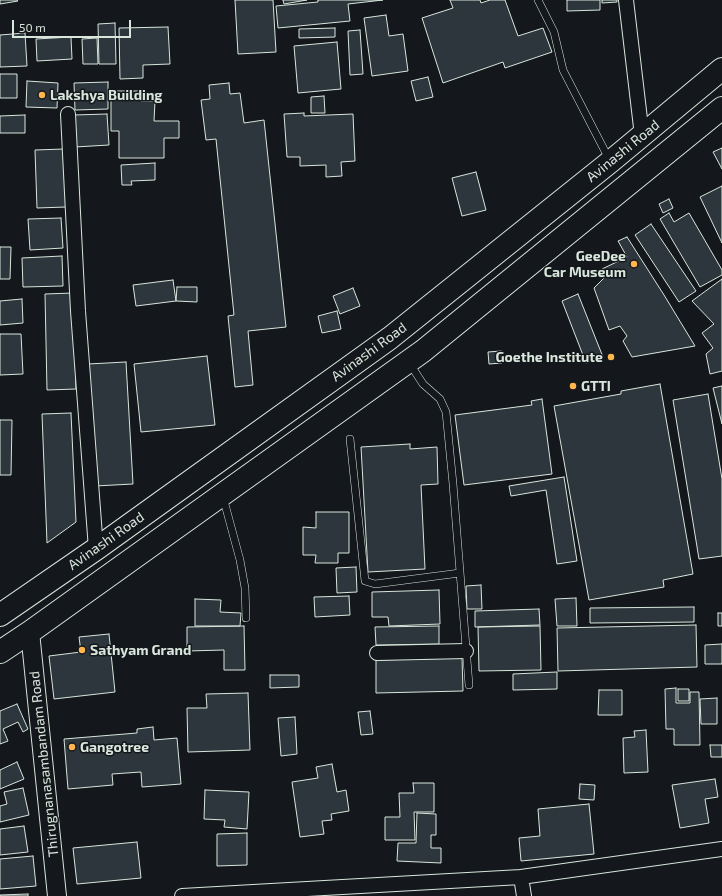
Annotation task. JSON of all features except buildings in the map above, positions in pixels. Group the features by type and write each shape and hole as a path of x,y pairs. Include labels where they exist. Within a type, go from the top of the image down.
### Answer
{"main road":[{"name":"Avinashi Road","path":"0,615 96,549 390,338 610,162 722,69"},
{"name":"Avinashi Road","path":"0,652 423,351 722,108"}],"street":[{"path":"626,0 642,136"},
{"path":"68,114 78,311 96,549"},
{"name":"Thirugnanasambandam Road","path":"30,632 57,896"},
{"path":"377,653 466,651"},
{"path":"182,896 256,894 521,877 722,849"},
{"path":"521,877 524,896"}],"lane":[{"path":"538,0 554,32 563,70 610,162"},
{"path":"408,362 423,384 440,399 446,412 469,685"},
{"path":"350,438 365,581 375,584 460,573"},
{"path":"222,495 240,560 245,588 246,618"}],"place":[{"name":"Lakshya Building","path":"42,95"},
{"name":"GeeDee Car Museum","path":"634,264"},
{"name":"Goethe Institute","path":"611,357"},
{"name":"GTTI","path":"573,386"},
{"name":"Sathyam Grand","path":"82,650"},
{"name":"Gangotree","path":"72,747"}]}
